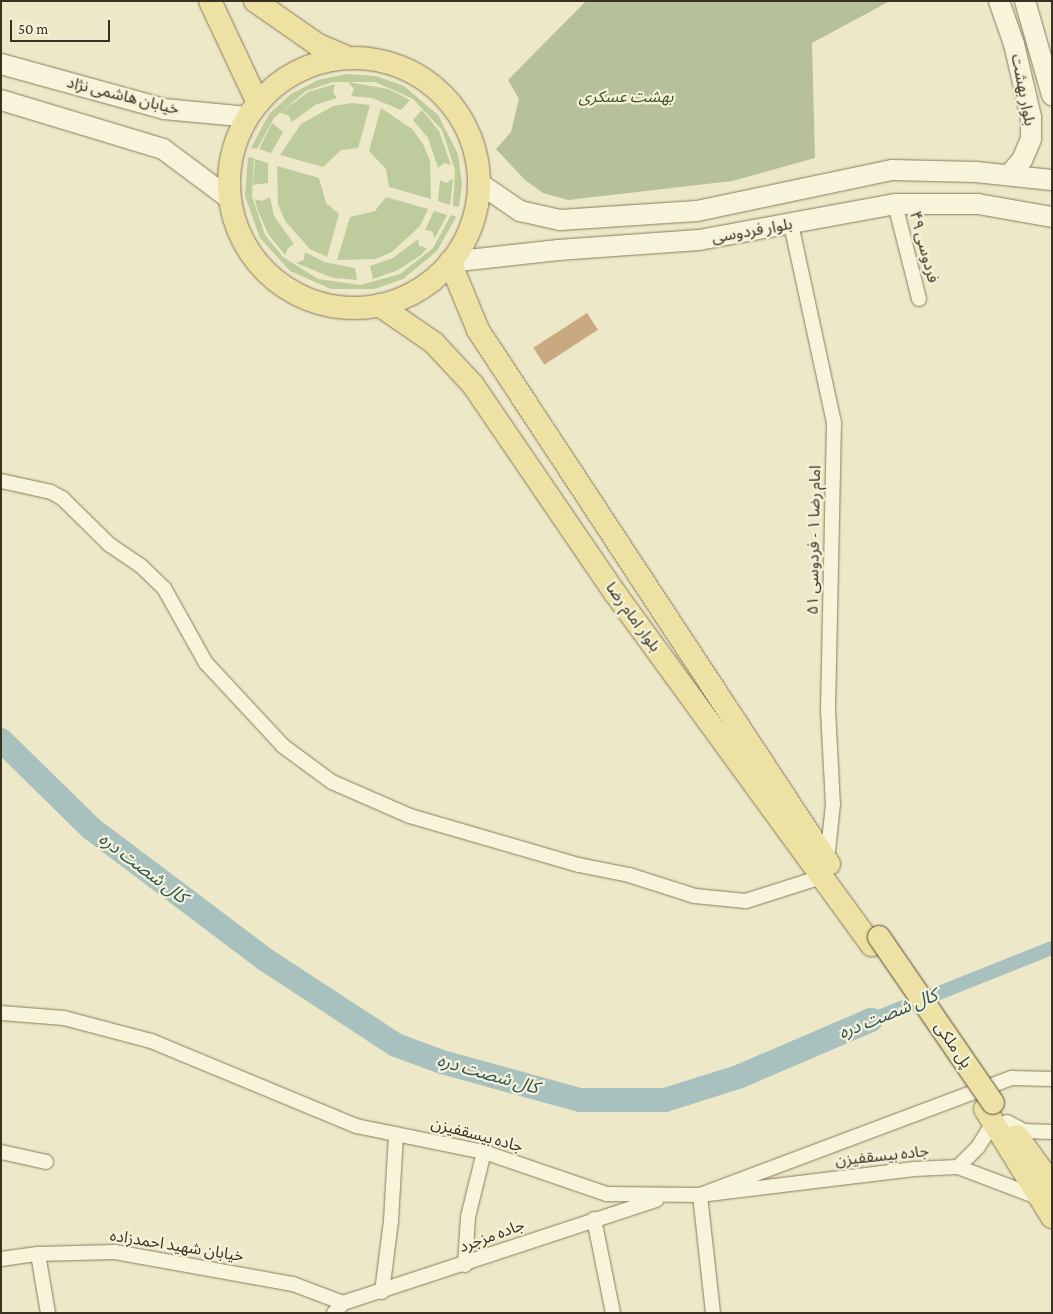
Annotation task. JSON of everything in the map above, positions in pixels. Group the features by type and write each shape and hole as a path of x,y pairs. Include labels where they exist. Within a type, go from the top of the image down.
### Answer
{"main road":[{"path":"210,1 253,110"},
{"path":"256,1 318,45 346,57 396,65 412,71 440,91 469,133 479,183 474,217 450,262 411,294 379,305 328,305 281,285 247,247 230,199 232,157 253,110 297,71 346,57"},
{"name":"بلوار بهشت","path":"999,1 1014,44 1031,117 1031,139 1022,160 1009,175"},
{"name":"بلوار بهشت","path":"1025,1 1052,94"},
{"name":"خیابان هاشمی نژاد","path":"1,64 164,109 253,110"},
{"path":"1,100 163,149 230,199"},
{"name":"بلوار فردوسی","path":"479,183 520,211 560,220 697,211 892,170 1009,175 1052,180"},
{"name":"بلوار فردوسی","path":"450,262 558,250 699,240 895,204 978,204 1052,217"},
{"name":"بلوار امام رضا","path":"450,262 478,330 639,576 824,869"},
{"name":"بلوار امام رضا","path":"379,305 434,343 473,384 615,593 824,869 876,941"},
{"path":"615,593 639,576"},
{"name":"پل ملکی","path":"876,941 994,1114"},
{"path":"994,1114 1046,1191 1052,1217"}],"street":[{"name":"فردوسی ۴۹","path":"895,204 919,299"},
{"name":"امام رضا ۱ - فردوسی ۵۱","path":"791,224 834,423 828,710 833,804 824,869"},
{"path":"1,481 52,492 62,498 110,545 141,566 164,588 206,663 283,746 332,782 410,816 579,865 629,875 695,896 746,901 824,869"},
{"name":"جاده بیسقفیزن","path":"1,1013 64,1018 151,1040 356,1126 484,1152 607,1194 666,1197 700,1195 914,1169 958,1167"},
{"path":"713,1313 700,1195 1012,1078 1052,1079"},
{"path":"1046,1191 958,1167 978,1147 994,1114 1024,1131 1052,1132"},
{"path":"382,1292 391,1221 396,1134"},
{"path":"1,1152 46,1162"},
{"path":"465,1265 468,1217 484,1152"},
{"name":"جاده مزجرد","path":"338,1308 594,1219 666,1197"},
{"path":"594,1219 613,1313"},
{"name":"خیابان شهید احمدزاده","path":"1,1259 38,1254 115,1252 292,1284 338,1308"},
{"path":"38,1254 48,1313"}],"green space":[{"name":"بهشت عسکری","path":"586,1 890,1 812,43 815,158 732,181 568,200 543,193 525,180 496,149 511,132 519,99 508,80"},
{"path":"347,74 376,76 404,86 438,115 458,154 462,184 459,207 453,206 455,170 442,130 413,99 375,82 333,82 306,91 274,118 257,149 251,148 269,114 291,94 318,80"},
{"path":"348,82 388,89 410,100 401,110 372,98 351,96 354,89"},
{"path":"335,84 333,92 337,98 315,105 292,122 288,115 280,113 308,92"},
{"path":"352,103 370,105 358,148 341,150 323,167 280,155 301,124 333,106"},
{"path":"381,108 412,129 423,144 430,161 431,199 389,187 386,169 369,151"},
{"path":"422,110 439,131 451,165 444,163 438,168 428,138 413,120"},
{"path":"272,123 283,132 271,153 259,149"},
{"path":"248,157 254,158 252,196 265,235 283,257 318,279 360,285 400,274 433,248 451,215 456,217 437,251 403,279 375,289 331,289 290,271 260,238 245,196"},
{"path":"255,159 268,163 268,183 253,185"},
{"path":"277,166 319,178 326,203 339,214 327,257 310,249 285,221 278,204"},
{"path":"453,179 450,205 438,201 440,180 446,183"},
{"path":"270,197 274,216 294,244 288,248 285,255 268,234 257,208 255,199 262,201"},
{"path":"386,197 428,209 420,226 392,252 375,259 337,260 350,217 375,211"},
{"path":"434,211 447,215 435,238 432,231 425,230"},
{"path":"418,239 419,246 427,248 421,255 398,270 373,279 370,266 393,258"},
{"path":"305,252 324,262 355,268 357,280 333,278 296,263 304,260"}],"building":[{"path":"587,313 598,330 544,365 533,348"}],"waterway":[{"name":"کال شصت دره","path":"1,740 92,829 266,960 396,1045 442,1062 580,1100 665,1100 738,1077 871,1020"},
{"name":"کال شصت دره","path":"871,1020 1052,948"}]}
